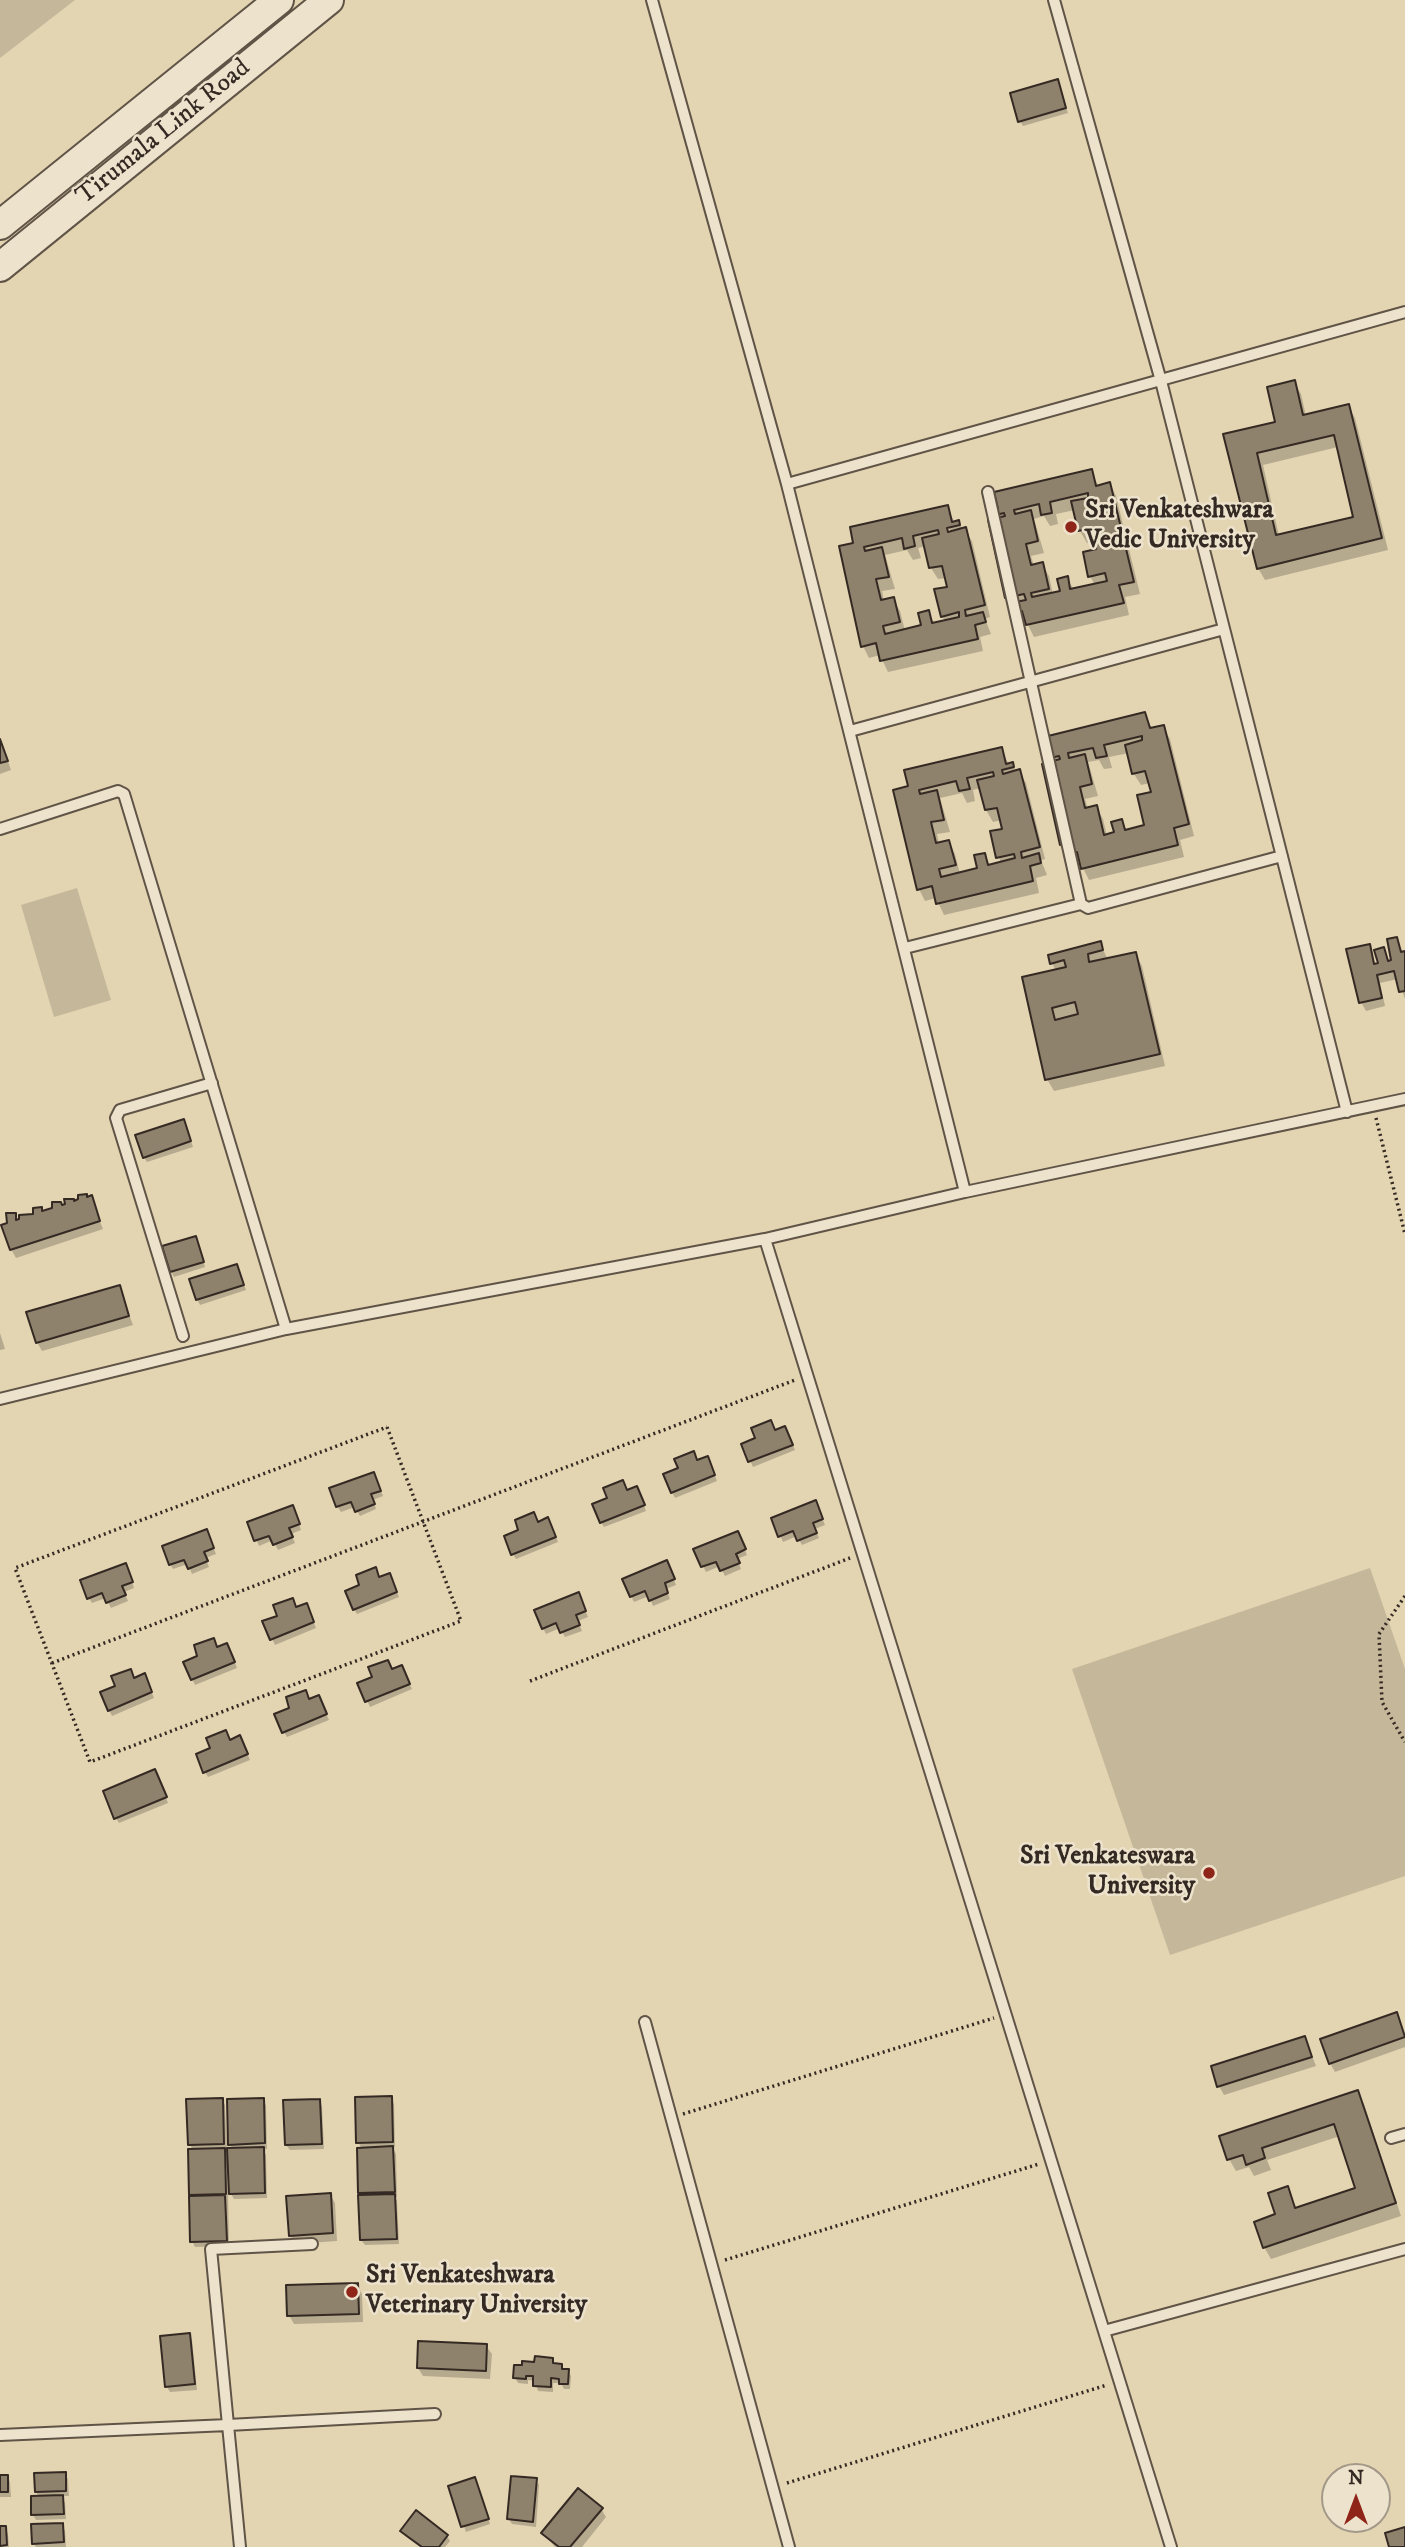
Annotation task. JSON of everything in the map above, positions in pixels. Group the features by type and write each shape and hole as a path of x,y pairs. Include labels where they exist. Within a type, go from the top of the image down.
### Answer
{"street":[{"name":"Tirumala Link Road","path":"0,225 279,0"},
{"name":"Tirumala Link Road","path":"0,267 329,0"}],"lane":[{"path":"652,0 787,484 965,1192"},
{"path":"1054,0 1161,381 1347,1112"},
{"path":"787,484 1405,312"},
{"path":"988,492 1081,904"},
{"path":"850,731 1224,629"},
{"path":"0,829 118,791 124,794 286,1329"},
{"path":"905,948 1081,904 1088,908 1282,856"},
{"path":"183,1336 116,1118 120,1110 212,1083"},
{"path":"0,1399 286,1329 765,1239 965,1192 1373,1106 1404,1102"},
{"path":"765,1239 1171,2547"},
{"path":"645,2022 789,2547"},
{"path":"1391,2138 1405,2134"},
{"path":"240,2547 211,2249 312,2244"},
{"path":"1104,2332 1405,2249"},
{"path":"0,2435 435,2414"}],"path":[{"path":"1373,1106 1405,1234"},
{"path":"52,1663 807,1376"},
{"path":"387,1427 461,1621 90,1762 52,1663 15,1569 387,1427"},
{"path":"530,1681 862,1553"},
{"path":"1405,1596 1379,1634 1382,1702 1405,1742"},
{"path":"671,2118 1006,2015"},
{"path":"711,2264 1051,2160"},
{"path":"772,2487 1119,2381"}],"shaded area":[{"path":"0,0 75,0 0,58"},
{"path":"77,888 111,1000 54,1017 21,905"},
{"path":"1370,1568 1405,1669 1405,1876 1170,1955 1072,1669"}],"building":[{"path":"1058,79 1066,108 1018,122 1010,93"},
{"path":"1295,380 1303,415 1349,404 1382,538 1257,569 1223,434 1275,422 1267,387","holes":["1334,435 1353,517 1276,535 1257,453"]},
{"path":"1092,469 1096,486 1110,482 1134,582 1119,585 1124,603 1026,625 1022,611 1011,614 1009,603 1026,600 1024,594 1005,598 988,520 1005,516 1004,513 992,516 991,510 998,509 994,492","holes":["1088,493 1088,498 1071,501 1078,531 1091,528 1096,549 1083,552 1088,577 1105,573 1107,581 1070,589 1068,576 1057,579 1060,591 1032,597 1031,593 1049,589 1043,562 1031,565 1026,544 1038,541 1031,510 1015,514 1014,510 1039,504 1041,515 1052,513 1050,502"]},
{"path":"948,505 952,522 959,520 960,525 947,528 948,532 966,527 985,605 965,610 966,616 983,612 986,622 975,625 978,639 880,661 876,643 861,647 839,546 853,543 850,527","holes":["938,530 939,534 922,538 929,568 942,566 947,587 934,589 941,617 959,612 959,617 932,623 929,610 918,613 921,625 885,634 883,626 900,622 894,597 881,600 876,579 889,577 882,547 865,551 864,547 902,538 904,549 915,546 913,536"]},
{"path":"1145,712 1150,728 1164,725 1189,824 1174,828 1178,845 1081,869 1077,852 1069,854 1067,843 1060,845 1042,764 1060,759 1059,756 1046,759 1045,754 1052,752 1048,736","holes":["1142,736 1142,740 1125,745 1132,774 1145,771 1151,792 1137,795 1144,825 1125,830 1122,819 1111,822 1114,832 1104,835 1097,805 1085,808 1080,787 1092,784 1085,754 1069,758 1068,753 1093,748 1096,758 1107,756 1104,745"]},
{"path":"0,739 8,761 0,763"},
{"path":"1002,747 1006,764 1013,762 1014,767 1002,770 1003,774 1020,769 1040,847 1021,852 1022,858 1039,853 1041,863 1030,866 1033,881 936,904 932,886 917,890 893,790 908,786 904,770","holes":["993,772 994,776 977,780 985,810 997,808 1002,829 990,831 996,858 1014,854 1015,858 988,865 985,853 974,855 977,868 941,877 939,869 956,865 949,840 936,843 931,822 944,820 937,790 920,794 919,790 956,781 959,791 970,789 967,778"]},
{"path":"1397,937 1401,952 1405,951 1405,991 1399,992 1394,971 1377,975 1382,998 1359,1003 1346,949 1370,944 1374,964 1378,963 1374,950 1384,947 1388,961 1391,960 1387,939"},
{"path":"1101,941 1103,950 1088,954 1089,962 1136,952 1160,1054 1045,1080 1022,977 1066,967 1064,960 1050,964 1048,955","holes":["1075,1002 1078,1014 1055,1020 1052,1008"]},
{"path":"184,1119 191,1141 143,1158 135,1135"},
{"path":"87,1194 87,1197 92,1195 100,1221 10,1250 1,1225 7,1223 6,1213 16,1213 16,1220 19,1215 33,1214 33,1208 42,1207 42,1211 52,1208 52,1202 61,1202 62,1205 65,1204 64,1199 74,1201 78,1199 78,1195"},
{"path":"196,1236 204,1262 170,1272 162,1246"},
{"path":"237,1264 244,1285 196,1300 189,1279"},
{"path":"120,1285 129,1316 36,1343 26,1312"},
{"path":"771,1420 775,1430 785,1426 793,1445 748,1462 741,1444 755,1438 751,1428"},
{"path":"694,1451 697,1460 708,1456 715,1475 671,1493 663,1474 678,1468 674,1459"},
{"path":"374,1472 381,1491 371,1494 375,1504 355,1512 351,1502 336,1507 329,1488"},
{"path":"623,1480 627,1490 637,1486 645,1505 600,1523 592,1504 607,1498 603,1488"},
{"path":"816,1500 823,1519 813,1523 817,1533 797,1541 793,1531 778,1537 771,1518"},
{"path":"293,1505 300,1524 289,1528 293,1537 273,1545 269,1536 254,1541 247,1522"},
{"path":"534,1512 538,1522 548,1517 556,1537 511,1555 504,1536 518,1530 515,1520"},
{"path":"207,1529 214,1548 204,1552 208,1561 188,1569 184,1560 169,1565 162,1546"},
{"path":"738,1531 746,1549 736,1554 740,1563 720,1571 716,1562 701,1567 693,1549"},
{"path":"667,1560 675,1579 665,1583 668,1593 649,1601 645,1591 630,1597 622,1579"},
{"path":"126,1563 133,1582 122,1586 126,1595 106,1603 102,1593 87,1599 80,1580"},
{"path":"376,1567 379,1577 390,1573 397,1592 353,1610 345,1591 359,1585 356,1575"},
{"path":"579,1592 586,1611 576,1615 580,1625 560,1633 556,1623 542,1629 534,1610"},
{"path":"293,1598 296,1607 307,1603 314,1622 270,1640 262,1621 277,1616 273,1605"},
{"path":"214,1638 217,1647 227,1643 235,1662 191,1680 183,1662 197,1656 194,1645"},
{"path":"388,1660 392,1669 402,1665 410,1684 365,1702 357,1683 372,1677 368,1667"},
{"path":"131,1669 134,1678 145,1673 152,1692 108,1711 100,1692 115,1686 111,1676"},
{"path":"306,1690 309,1699 319,1695 327,1714 282,1733 274,1714 289,1708 286,1697"},
{"path":"226,1730 230,1740 240,1735 248,1754 203,1773 196,1754 210,1748 206,1738"},
{"path":"155,1769 167,1797 114,1819 103,1791"},
{"path":"1397,2012 1405,2037 1329,2064 1320,2039"},
{"path":"1305,2036 1312,2057 1217,2087 1211,2066"},
{"path":"1358,2090 1396,2203 1263,2248 1254,2222 1275,2214 1268,2193 1288,2186 1295,2208 1355,2188 1334,2124 1262,2148 1265,2158 1246,2165 1243,2155 1227,2160 1219,2136"},
{"path":"392,2096 393,2142 356,2143 355,2097"},
{"path":"223,2098 224,2144 188,2145 186,2099"},
{"path":"264,2098 265,2143 228,2145 227,2099"},
{"path":"320,2099 322,2144 285,2145 283,2100"},
{"path":"393,2146 395,2192 358,2193 357,2148"},
{"path":"264,2147 265,2193 229,2194 227,2148"},
{"path":"225,2148 226,2194 189,2195 188,2149"},
{"path":"331,2193 333,2233 289,2236 286,2196"},
{"path":"395,2194 397,2239 360,2240 358,2195"},
{"path":"225,2195 227,2241 190,2242 189,2196"},
{"path":"358,2283 359,2314 287,2316 286,2285"},
{"path":"190,2333 195,2384 165,2387 160,2336"},
{"path":"418,2341 487,2344 486,2371 417,2368"},
{"path":"535,2356 553,2358 553,2363 562,2364 562,2369 569,2369 568,2384 559,2384 559,2379 551,2378 551,2387 533,2386 533,2376 526,2376 526,2379 513,2378 514,2365 522,2365 522,2361 534,2362"},
{"path":"66,2472 66,2491 35,2492 34,2473"},
{"path":"0,2475 8,2475 8,2492 0,2492"},
{"path":"511,2476 537,2478 533,2522 507,2519"},
{"path":"475,2477 489,2519 461,2527 448,2486"},
{"path":"578,2488 603,2508 570,2547 559,2547 541,2533"},
{"path":"63,2495 64,2514 31,2515 31,2496"},
{"path":"416,2510 448,2535 439,2547 422,2547 400,2531"},
{"path":"63,2523 64,2542 32,2544 31,2524"},
{"path":"0,2526 6,2526 7,2545 0,2546"},
{"path":"1405,2527 1405,2547 1389,2547 1385,2533"}],"place":[{"name":"Sri Venkateshwara Vedic University","path":"1071,527"},
{"name":"Sri Venkateswara University","path":"1209,1873"},
{"name":"Sri Venkateshwara Veterinary University","path":"352,2292"}]}
